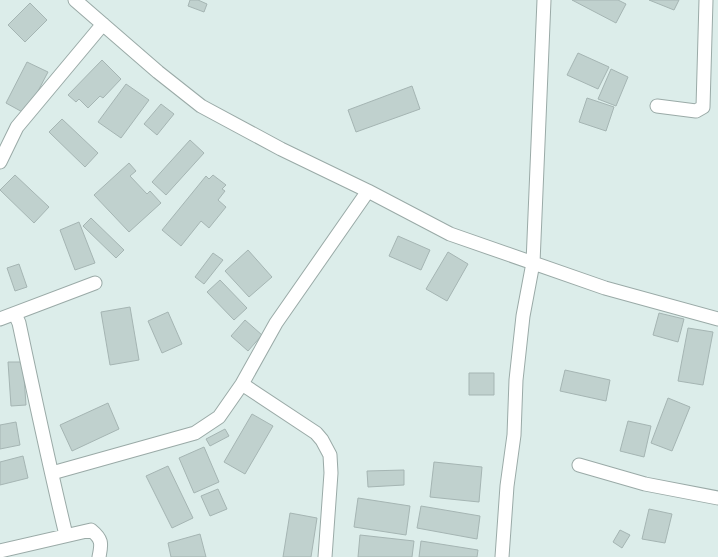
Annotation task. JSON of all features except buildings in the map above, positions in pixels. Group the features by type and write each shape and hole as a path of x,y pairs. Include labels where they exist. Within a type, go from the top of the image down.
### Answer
{"street":[{"path":"75,0 158,72 201,106 281,149 368,191 450,234 605,288 718,319"},
{"path":"502,557 507,486 514,435 516,380 523,316 533,263 544,0"},
{"path":"656,106 696,111 704,107 706,0"},
{"path":"0,162 17,127 103,24"},
{"path":"52,473 195,433 219,418 242,384 276,323 368,191"},
{"path":"0,319 95,283"},
{"path":"15,314 19,323 45,447 66,535"},
{"path":"242,384 316,433 322,440 330,455 331,473 325,557"},
{"path":"580,465 644,484 718,498"},
{"path":"0,551 91,530 99,536 101,547 99,557"}]}
